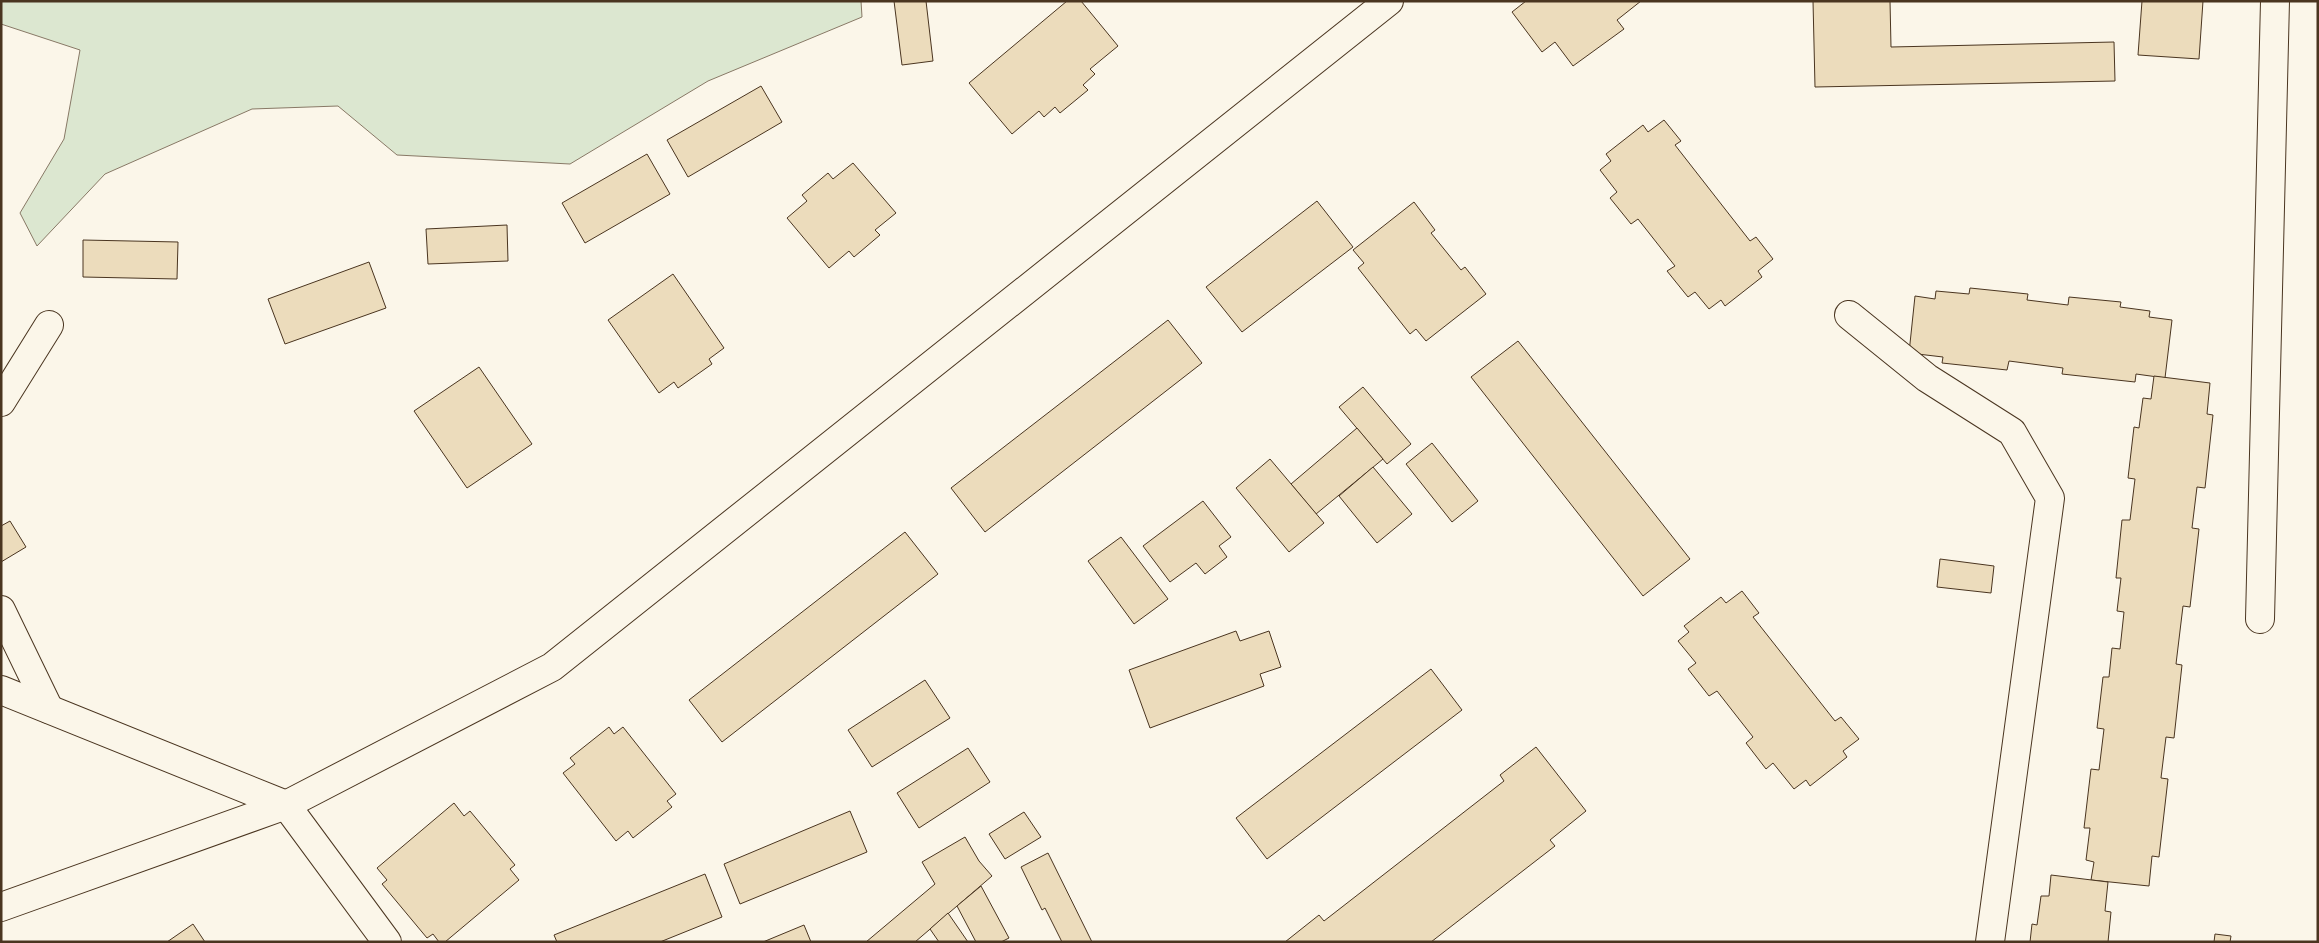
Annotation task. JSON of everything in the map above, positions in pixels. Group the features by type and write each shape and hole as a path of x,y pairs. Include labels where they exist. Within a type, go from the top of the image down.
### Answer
{"street":[{"path":"1,908 286,805 552,667 1389,1"},
{"path":"2260,619 2275,1"},
{"path":"1849,315 1927,378 2012,432 2050,498 1990,942"},
{"path":"1,402 49,325"},
{"path":"1,610 50,709"},
{"path":"1,690 286,805 388,942"}],"green space":[{"path":"1,1 861,1 862,17 708,81 570,164 397,155 338,106 252,109 105,174 37,246 20,213 64,139 80,50 1,24"}],"building":[{"path":"894,1 926,1 933,61 902,65"},
{"path":"1067,1 1081,1 1118,46 1090,69 1095,74 1083,85 1088,90 1060,113 1055,107 1044,117 1039,111 1012,134 969,83"},
{"path":"1526,1 1641,1 1617,20 1624,29 1573,66 1555,42 1542,52 1512,12"},
{"path":"1813,1 1890,1 1891,47 2114,42 2115,81 1815,87"},
{"path":"2142,1 2203,1 2199,59 2138,55"},
{"path":"761,86 782,122 688,177 667,140"},
{"path":"1664,120 1681,141 1675,145 1750,241 1756,237 1773,259 1758,271 1762,277 1725,306 1721,300 1709,309 1695,292 1688,297 1667,271 1675,266 1638,219 1631,224 1610,198 1617,192 1600,170 1611,161 1606,154 1643,125 1648,132"},
{"path":"647,154 670,194 585,243 562,203"},
{"path":"853,163 896,213 875,230 880,235 854,257 849,251 829,268 787,218 807,201 802,195 828,173 833,179"},
{"path":"1317,201 1353,247 1242,332 1206,287"},
{"path":"1414,202 1435,230 1431,233 1461,270 1465,267 1486,294 1426,341 1416,329 1410,334 1358,268 1364,263 1353,250"},
{"path":"507,225 508,261 428,264 426,229"},
{"path":"83,240 178,242 177,279 83,277"},
{"path":"369,262 386,308 285,344 268,299"},
{"path":"673,274 724,348 709,359 712,364 678,388 674,382 659,393 608,320"},
{"path":"1970,288 2028,294 2027,300 2068,305 2069,297 2121,302 2120,307 2150,311 2149,317 2172,320 2165,378 2136,374 2135,382 2062,374 2063,368 2009,361 2007,370 1942,363 1943,357 1909,353 1915,296 1935,299 1936,291 1969,294"},
{"path":"1168,320 1202,363 985,532 951,488"},
{"path":"1518,341 1690,559 1643,596 1471,377"},
{"path":"479,367 532,444 467,488 414,411"},
{"path":"2154,376 2210,383 2207,414 2213,415 2205,488 2197,487 2192,528 2199,529 2190,607 2183,606 2176,664 2182,665 2174,738 2166,737 2161,778 2168,779 2159,857 2152,856 2149,886 2091,880 2094,862 2086,860 2090,828 2084,828 2091,769 2099,770 2104,729 2097,728 2103,677 2109,677 2112,648 2120,649 2124,612 2117,611 2121,578 2116,578 2122,520 2130,520 2135,479 2128,478 2134,427 2139,428 2143,398 2151,399"},
{"path":"1363,387 1411,444 1387,464 1339,407"},
{"path":"1357,428 1383,459 1316,514 1291,484"},
{"path":"1432,443 1478,501 1452,522 1406,464"},
{"path":"1270,459 1324,523 1289,552 1236,488"},
{"path":"1373,467 1412,514 1377,543 1339,496"},
{"path":"1203,501 1231,537 1219,546 1227,557 1205,574 1196,563 1170,582 1143,546"},
{"path":"10,521 26,547 1,562 1,526"},
{"path":"905,532 938,574 722,742 689,700"},
{"path":"1121,537 1168,599 1134,624 1088,561"},
{"path":"1940,559 1994,566 1991,593 1937,587"},
{"path":"1742,591 1759,613 1753,617 1835,721 1841,717 1859,739 1843,751 1847,757 1810,786 1806,780 1794,789 1773,763 1766,769 1746,743 1753,737 1717,691 1709,696 1688,669 1696,663 1678,641 1689,632 1684,626 1721,597 1726,603"},
{"path":"1236,631 1240,641 1269,631 1281,667 1260,674 1264,686 1150,728 1129,670"},
{"path":"1431,669 1462,710 1267,859 1236,818"},
{"path":"925,680 950,718 872,767 848,730"},
{"path":"609,727 614,734 623,727 676,794 667,801 672,807 633,838 628,831 616,841 563,773 575,764 570,758"},
{"path":"1536,747 1586,811 1550,840 1555,846 1431,942 1285,942 1319,915 1324,921 1504,781 1500,775"},
{"path":"968,748 990,782 919,828 897,793"},
{"path":"454,803 464,816 470,811 515,865 510,869 519,880 445,942 439,942 433,934 427,938 382,884 387,880 377,868"},
{"path":"850,811 867,852 740,904 724,864"},
{"path":"1024,812 1041,837 1005,859 989,834"},
{"path":"965,837 979,861 992,876 915,942 866,942 935,884 922,862"},
{"path":"1048,853 1092,942 1062,942 1045,908 1042,910 1021,867"},
{"path":"705,874 722,917 660,942 557,942 554,935"},
{"path":"2051,875 2108,882 2105,911 2111,912 2108,942 2030,942 2032,924 2037,925 2041,896 2049,896"},
{"path":"981,886 1009,938 1001,942 976,942 957,906"},
{"path":"948,913 968,942 939,942 930,929"},
{"path":"193,924 205,942 167,942"},
{"path":"804,925 811,942 763,942"},
{"path":"2215,934 2231,936 2230,942 2214,942"}]}
